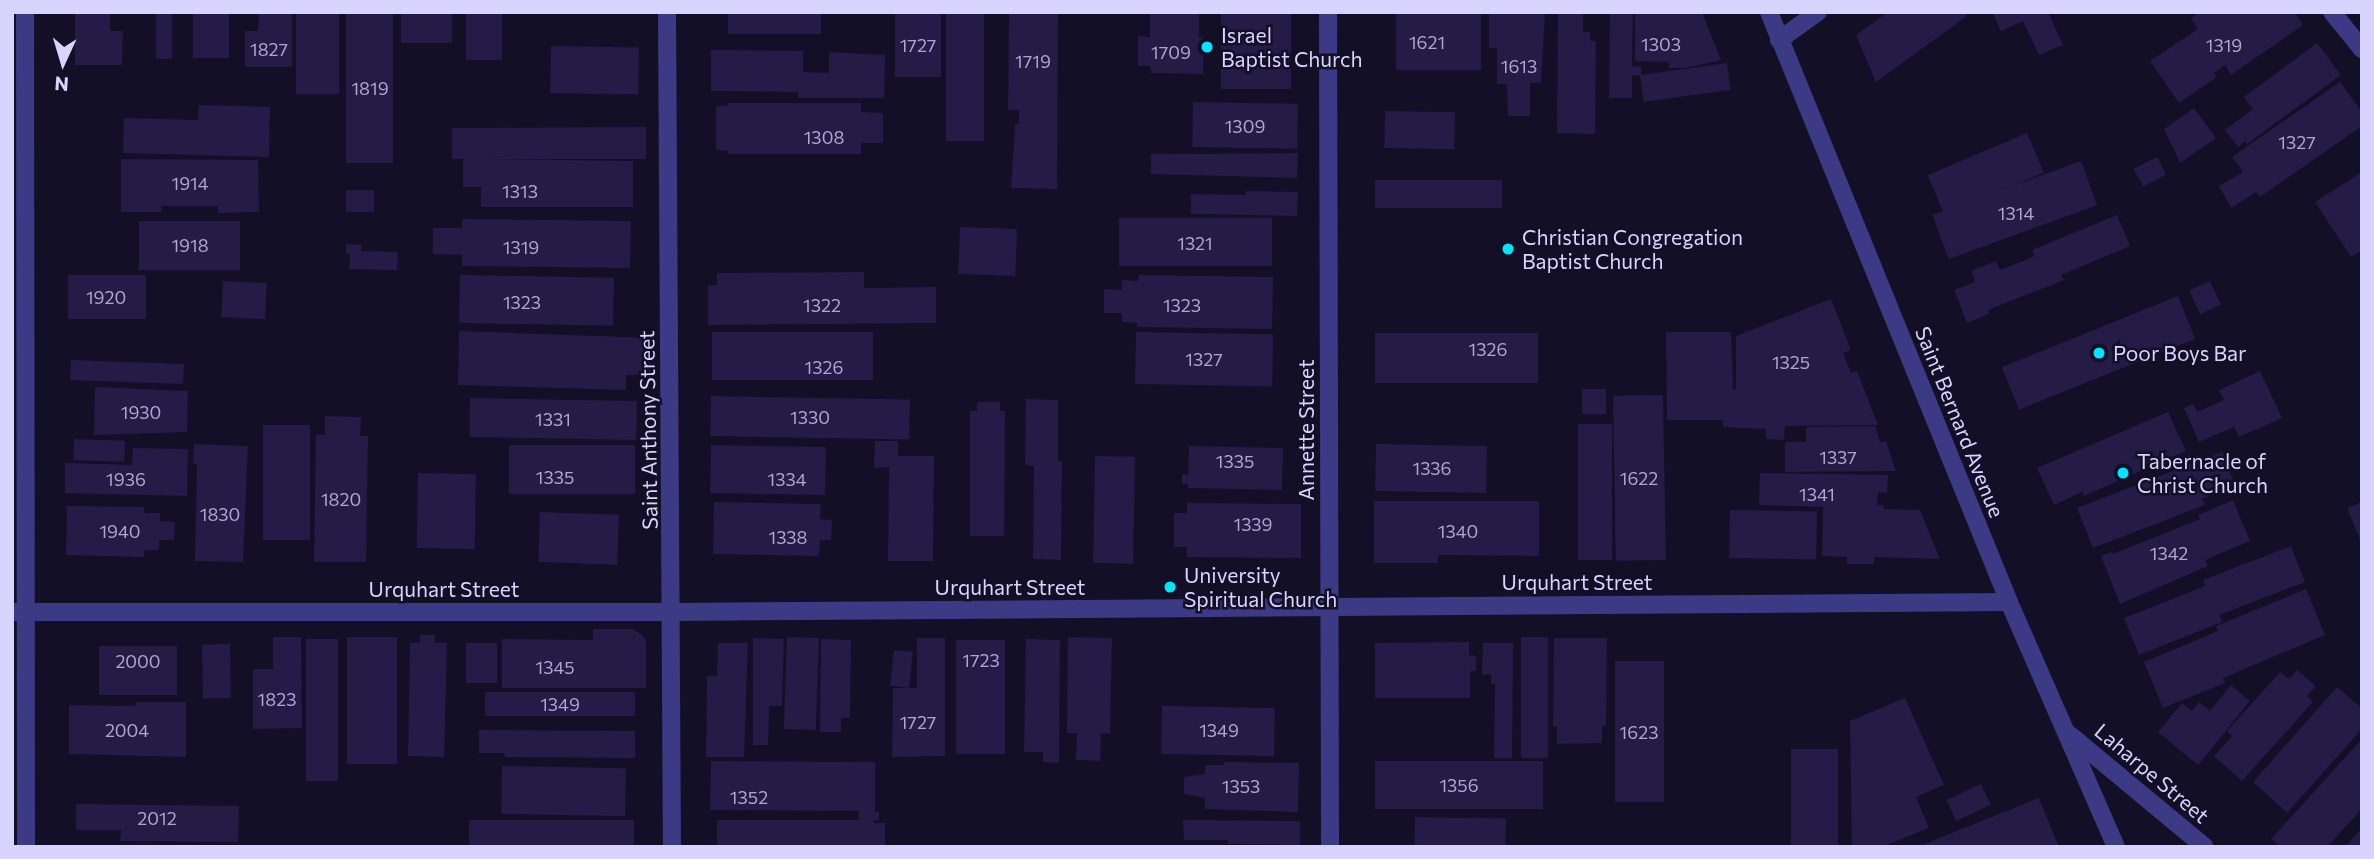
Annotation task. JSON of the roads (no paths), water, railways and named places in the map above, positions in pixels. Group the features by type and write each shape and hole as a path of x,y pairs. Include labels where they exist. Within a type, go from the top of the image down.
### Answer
{"street":[{"path":"25,12 19,612 26,847"},
{"name":"Saint Anthony Street","path":"667,12 672,847"},
{"name":"Annette Street","path":"1328,12 1330,847"},
{"name":"Saint Bernard Avenue","path":"1769,12 2009,602 2070,735 2116,847"},
{"path":"1779,40 1818,12"},
{"path":"2332,12 2362,48"},
{"name":"Urquhart Street","path":"19,612 672,612 2009,602"},
{"name":"Laharpe Street","path":"2070,735 2205,847"}],"place":[{"name":"Israel Baptist Church","path":"1207,47"},
{"name":"Christian Congregation Baptist Church","path":"1508,249"},
{"name":"Poor Boys Bar","path":"2099,353"},
{"name":"Tabernacle of Christ Church","path":"2123,473"},
{"name":"University Spiritual Church","path":"1170,587"}]}
